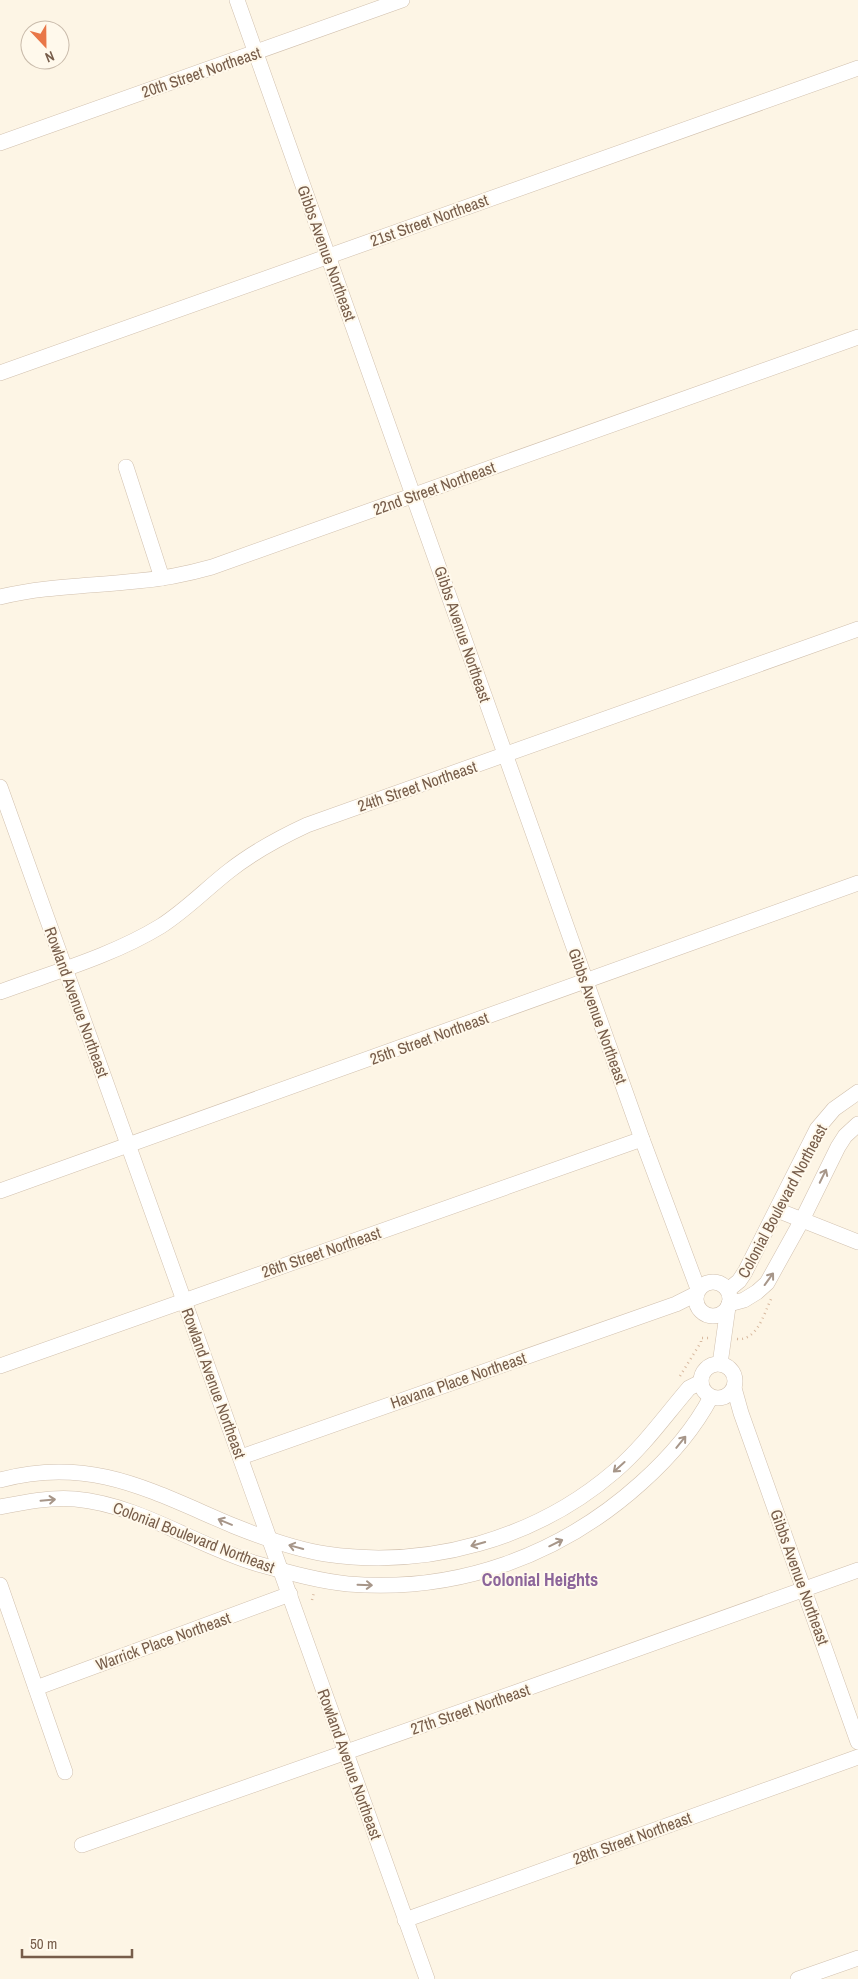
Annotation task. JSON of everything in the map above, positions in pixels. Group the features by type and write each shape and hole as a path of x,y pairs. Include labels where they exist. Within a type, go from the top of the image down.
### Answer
{"street":[{"name":"Gibbs Avenue Northeast","path":"237,0 642,1139 699,1293"},
{"name":"20th Street Northeast","path":"0,143 402,0"},
{"name":"21st Street Northeast","path":"0,373 858,68"},
{"name":"22nd Street Northeast","path":"0,597 56,587 162,578 212,567 858,337"},
{"path":"126,467 162,578"},
{"name":"24th Street Northeast","path":"0,992 124,945 162,925 257,851 307,825 858,629"},
{"name":"Rowland Avenue Northeast","path":"0,789 185,1300 427,1979"},
{"name":"25th Street Northeast","path":"0,1191 858,883"},
{"name":"Colonial Boulevard Northeast","path":"726,1304 777,1210 817,1129 834,1109 858,1092"},
{"name":"Colonial Boulevard Northeast","path":"726,1304 744,1300 767,1283 802,1220 838,1148 845,1136 858,1124"},
{"name":"26th Street Northeast","path":"0,1366 642,1139"},
{"path":"777,1210 858,1242"},
{"name":"Colonial Boulevard Northeast","path":"699,1293 719,1282 726,1304"},
{"path":"699,1293 706,1315 726,1304"},
{"name":"Havana Place Northeast","path":"241,1457 676,1304 699,1293"},
{"path":"726,1304 715,1365 727,1366 734,1374 736,1379 734,1388"},
{"name":"Colonial Boulevard Northeast","path":"0,1480 31,1473 49,1472 84,1472 106,1476 137,1484 270,1540 327,1554 385,1558 449,1551 478,1545 520,1530 566,1506 615,1472 657,1429 689,1388 701,1382 703,1373 715,1365"},
{"path":"701,1382 704,1391 741,1413"},
{"name":"Gibbs Avenue Northeast","path":"734,1388 741,1413 858,1742"},
{"name":"Colonial Boulevard Northeast","path":"0,1507 58,1499 106,1504 145,1517 233,1556 300,1576 346,1584 391,1585 436,1582 459,1578 498,1567 560,1541 590,1524 632,1492 657,1468 717,1398 730,1394 734,1388"},
{"path":"520,1530 531,1554"},
{"name":"27th Street Northeast","path":"82,1845 858,1570"},
{"path":"0,1585 65,1772"},
{"name":"Warrick Place Northeast","path":"36,1688 290,1594"},
{"name":"28th Street Northeast","path":"406,1920 858,1757"},
{"path":"798,1979 858,1958"}],"path":[{"path":"679,1378 701,1342 701,1338"}],"district":[{"name":"Colonial Heights","path":"540,1579"}]}
